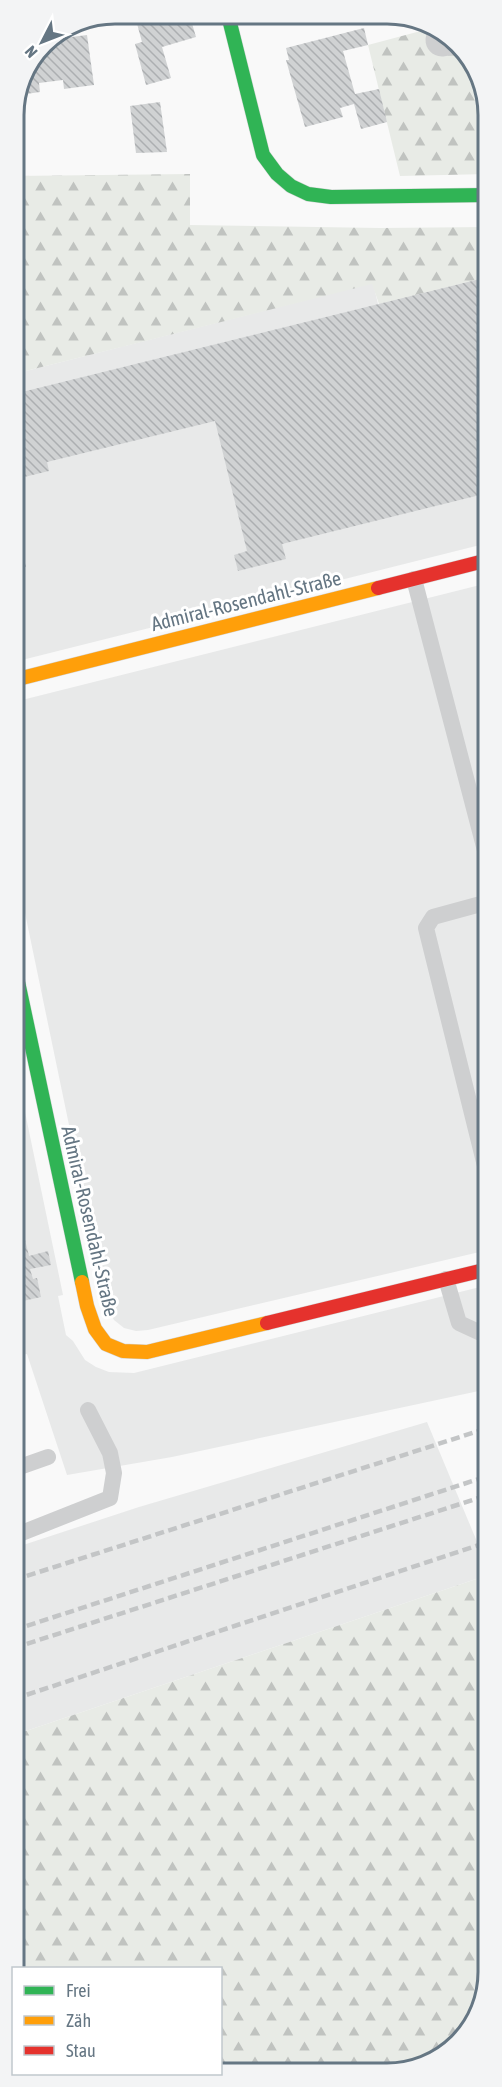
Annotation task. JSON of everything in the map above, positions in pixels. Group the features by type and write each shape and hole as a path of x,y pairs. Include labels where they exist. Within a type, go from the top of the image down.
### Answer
{"street":[{"path":"230,24 263,155 280,180 296,191 331,197 478,195"},
{"name":"Admiral-Rosendahl-Straße","path":"24,677 478,563"},
{"name":"Admiral-Rosendahl-Straße","path":"24,1010 87,1306 93,1326 108,1347 131,1353 147,1352 478,1272"}],"lane":[{"path":"414,579 478,824"},
{"path":"478,905 433,917 426,928 478,1138"},
{"path":"446,1280 459,1323 478,1332"},
{"path":"24,1532 110,1498 114,1473 110,1454 88,1410"},
{"path":"24,1465 48,1457"}],"shaded area":[{"path":"478,279 478,546 24,659 24,371 373,283 378,304"},
{"path":"478,586 478,1252 148,1330 136,1331 124,1328 114,1320 107,1308 24,908 24,699"},
{"path":"24,1107 63,1295 58,1296 66,1335 73,1341 85,1360 96,1367 109,1372 134,1373 478,1287 478,1391 172,1457 67,1475 27,1354 24,1354"},
{"path":"427,1422 478,1544 478,1578 24,1732 24,1545 139,1507"}],"green space":[{"path":"421,31 438,39 459,60 469,75 477,103 478,174 400,176 368,45"},
{"path":"190,174 190,225 478,227 478,279 379,304 372,284 24,371 24,176"},
{"path":"478,1578 478,1978 471,2007 463,2023 433,2051 399,2062 222,2063 222,1967 24,1967 24,1732"}],"building":[{"path":"137,24 192,24 196,37 162,47 171,78 146,85 135,44 142,42"},
{"path":"364,28 368,45 343,51 355,94 379,89 387,122 361,129 354,104 340,108 343,117 305,127 286,60 289,60 286,48"},
{"path":"87,35 94,85 64,89 63,80 39,83 40,92 27,94 35,72 72,72 72,37"},
{"path":"160,102 167,152 136,153 130,106"},
{"path":"478,279 478,495 282,544 286,559 238,571 234,555 247,551 215,421 47,462 49,471 24,477 24,392"},
{"path":"24,1236 29,1256 48,1251 51,1265 30,1269 33,1279 37,1278 41,1297 24,1301"}],"railway":[{"path":"24,1577 478,1431"},
{"path":"24,1627 478,1479"},
{"path":"24,1645 478,1498"},
{"path":"24,1696 478,1545"}],"traffic: fast":[{"path":"230,24 263,155 277,174 291,186 308,194 331,197 478,195"},
{"path":"24,1010 82,1282"}],"traffic: slow":[{"path":"24,677 378,588"},
{"path":"82,1282 95,1329 106,1344 123,1351 147,1352 267,1323"}],"traffic: jam":[{"path":"378,588 478,563"},
{"path":"267,1323 478,1271"}]}
